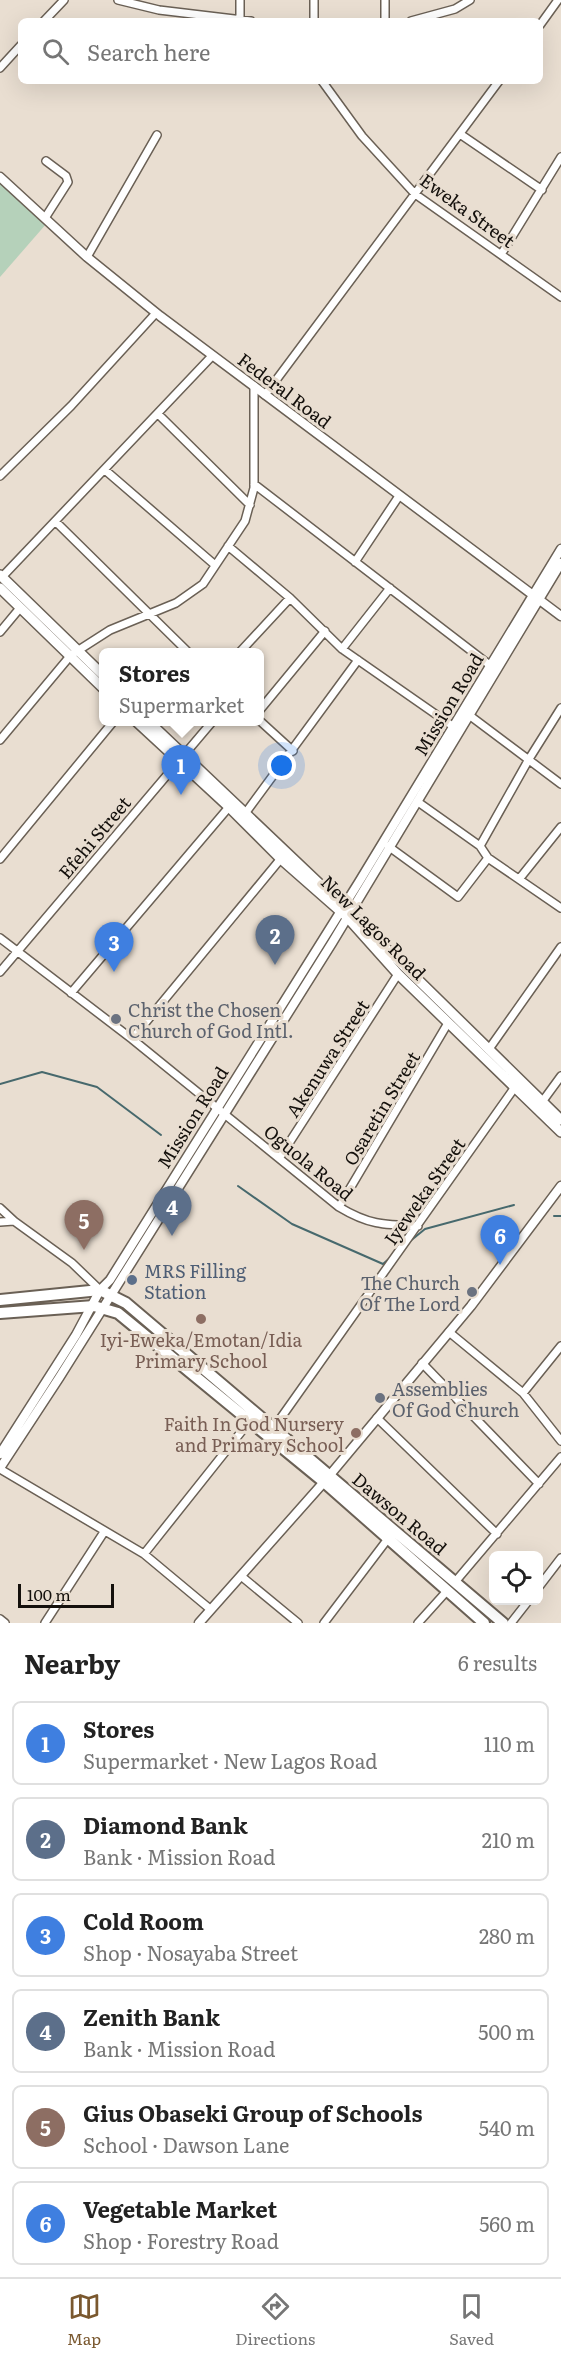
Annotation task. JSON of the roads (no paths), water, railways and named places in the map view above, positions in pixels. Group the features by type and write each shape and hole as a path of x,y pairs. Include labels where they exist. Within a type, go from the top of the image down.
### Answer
{"highway":[{"path":"0,1300 105,1293"},
{"name":"Dawson Road","path":"105,1293 127,1304 273,1429 387,1540 484,1623"},
{"path":"0,1313 98,1306"},
{"name":"Dawson Road","path":"98,1306 118,1313 147,1335 249,1422 326,1479 503,1623"}],"main road":[{"path":"1,576 74,652 99,683"},
{"path":"0,588 20,608 99,672"},
{"name":"New Lagos Road","path":"142,726 181,757 244,816 283,856 345,912 561,1120"},
{"name":"New Lagos Road","path":"153,726 230,807 244,816"},
{"name":"New Lagos Road","path":"345,912 398,974 561,1132"}],"street":[{"path":"47,18 64,0"},
{"path":"118,0 159,10 224,18"},
{"path":"240,0 240,18"},
{"path":"314,0 314,18"},
{"path":"385,0 385,18"},
{"path":"455,0 455,9"},
{"path":"422,18 455,9 470,0"},
{"path":"543,21 558,0"},
{"path":"2,63 18,48"},
{"name":"Eweka Street","path":"324,84 362,136 415,194 502,253 561,297"},
{"path":"265,396 497,84"},
{"path":"460,134 542,190"},
{"path":"87,257 157,135"},
{"path":"502,253 561,157"},
{"path":"45,219 68,182 66,176 46,161"},
{"name":"Federal Road","path":"0,177 87,257 156,313 561,616"},
{"path":"0,476 71,406 156,313"},
{"path":"1,576 56,522 212,356"},
{"path":"0,740 74,652 110,630 176,603 203,584 245,521 250,505 254,484 254,386"},
{"path":"158,414 250,505"},
{"path":"105,470 215,565"},
{"path":"254,484 491,666"},
{"path":"355,562 399,496"},
{"path":"56,522 147,615 184,648"},
{"path":"228,546 290,598 342,649 454,728"},
{"name":"Mission Road","path":"0,1468 105,1293 345,912 418,802 561,549"},
{"name":"Mission Road","path":"345,912 491,666 535,597 561,563"},
{"path":"342,649 390,588"},
{"path":"244,648 290,598"},
{"path":"0,632 20,608"},
{"path":"264,705 325,631"},
{"path":"244,816 358,660"},
{"path":"480,846 561,708"},
{"path":"469,715 561,784"},
{"path":"264,725 293,751"},
{"path":"0,859 110,726"},
{"name":"Efehi Street","path":"0,972 208,726"},
{"path":"418,802 480,846 488,858 561,908"},
{"path":"71,993 230,807"},
{"path":"520,878 561,827"},
{"path":"388,846 458,897 488,858"},
{"path":"132,1040 283,856"},
{"name":"Oguola Road","path":"0,938 280,1157 339,1207 361,1221 418,1226"},
{"path":"489,1049 561,947"},
{"name":"Akenuwa Street","path":"280,1157 398,974"},
{"name":"Osaretin Street","path":"339,1207 448,1023"},
{"path":"542,1102 561,1076"},
{"name":"Iyeweka Street","path":"273,1429 515,1087"},
{"path":"199,1623 326,1479 449,1332 518,1248 561,1186"},
{"path":"0,1208 14,1221 72,1263 105,1293"},
{"path":"0,1222 14,1221"},
{"name":"Mission Road","path":"0,1454 98,1306"},
{"path":"449,1332 523,1393 561,1441"},
{"path":"523,1393 561,1346"},
{"path":"422,1363 539,1484"},
{"path":"377,1418 497,1534"},
{"path":"144,1554 249,1422"},
{"path":"455,1582 561,1457"},
{"path":"0,1468 144,1554 210,1609"},
{"path":"45,1623 104,1532"},
{"path":"324,1623 387,1540"},
{"path":"543,1581 561,1558"},
{"path":"241,1576 298,1623"},
{"path":"418,1623 446,1592"},
{"path":"511,1623 525,1605"},
{"path":"0,1619 5,1623"}],"waterway":[{"path":"0,1084 42,1072 97,1087 161,1135"},
{"path":"238,1186 292,1224 383,1264 391,1257"},
{"path":"409,1242 425,1229 514,1205"},
{"path":"554,1216 561,1216"}],"place":[{"name":"Stores","path":"181,795"},
{"name":"Diamond Bank","path":"275,965"},
{"name":"Cold Room","path":"114,972"},
{"name":"Christ the Chosen Church of God Intl.","path":"116,1019"},
{"name":"Zenith Bank","path":"172,1236"},
{"name":"Gius Obaseki Group of Schools","path":"84,1250"},
{"name":"Vegetable Market","path":"500,1265"},
{"name":"MRS Filling Station","path":"132,1280"},
{"name":"The Church Of The Lord","path":"472,1292"},
{"name":"Iyi-Eweka/Emotan/Idia Primary School","path":"201,1319"},
{"name":"Assemblies Of God Church","path":"380,1398"},
{"name":"Faith In God Nursery and Primary School","path":"356,1433"}]}
